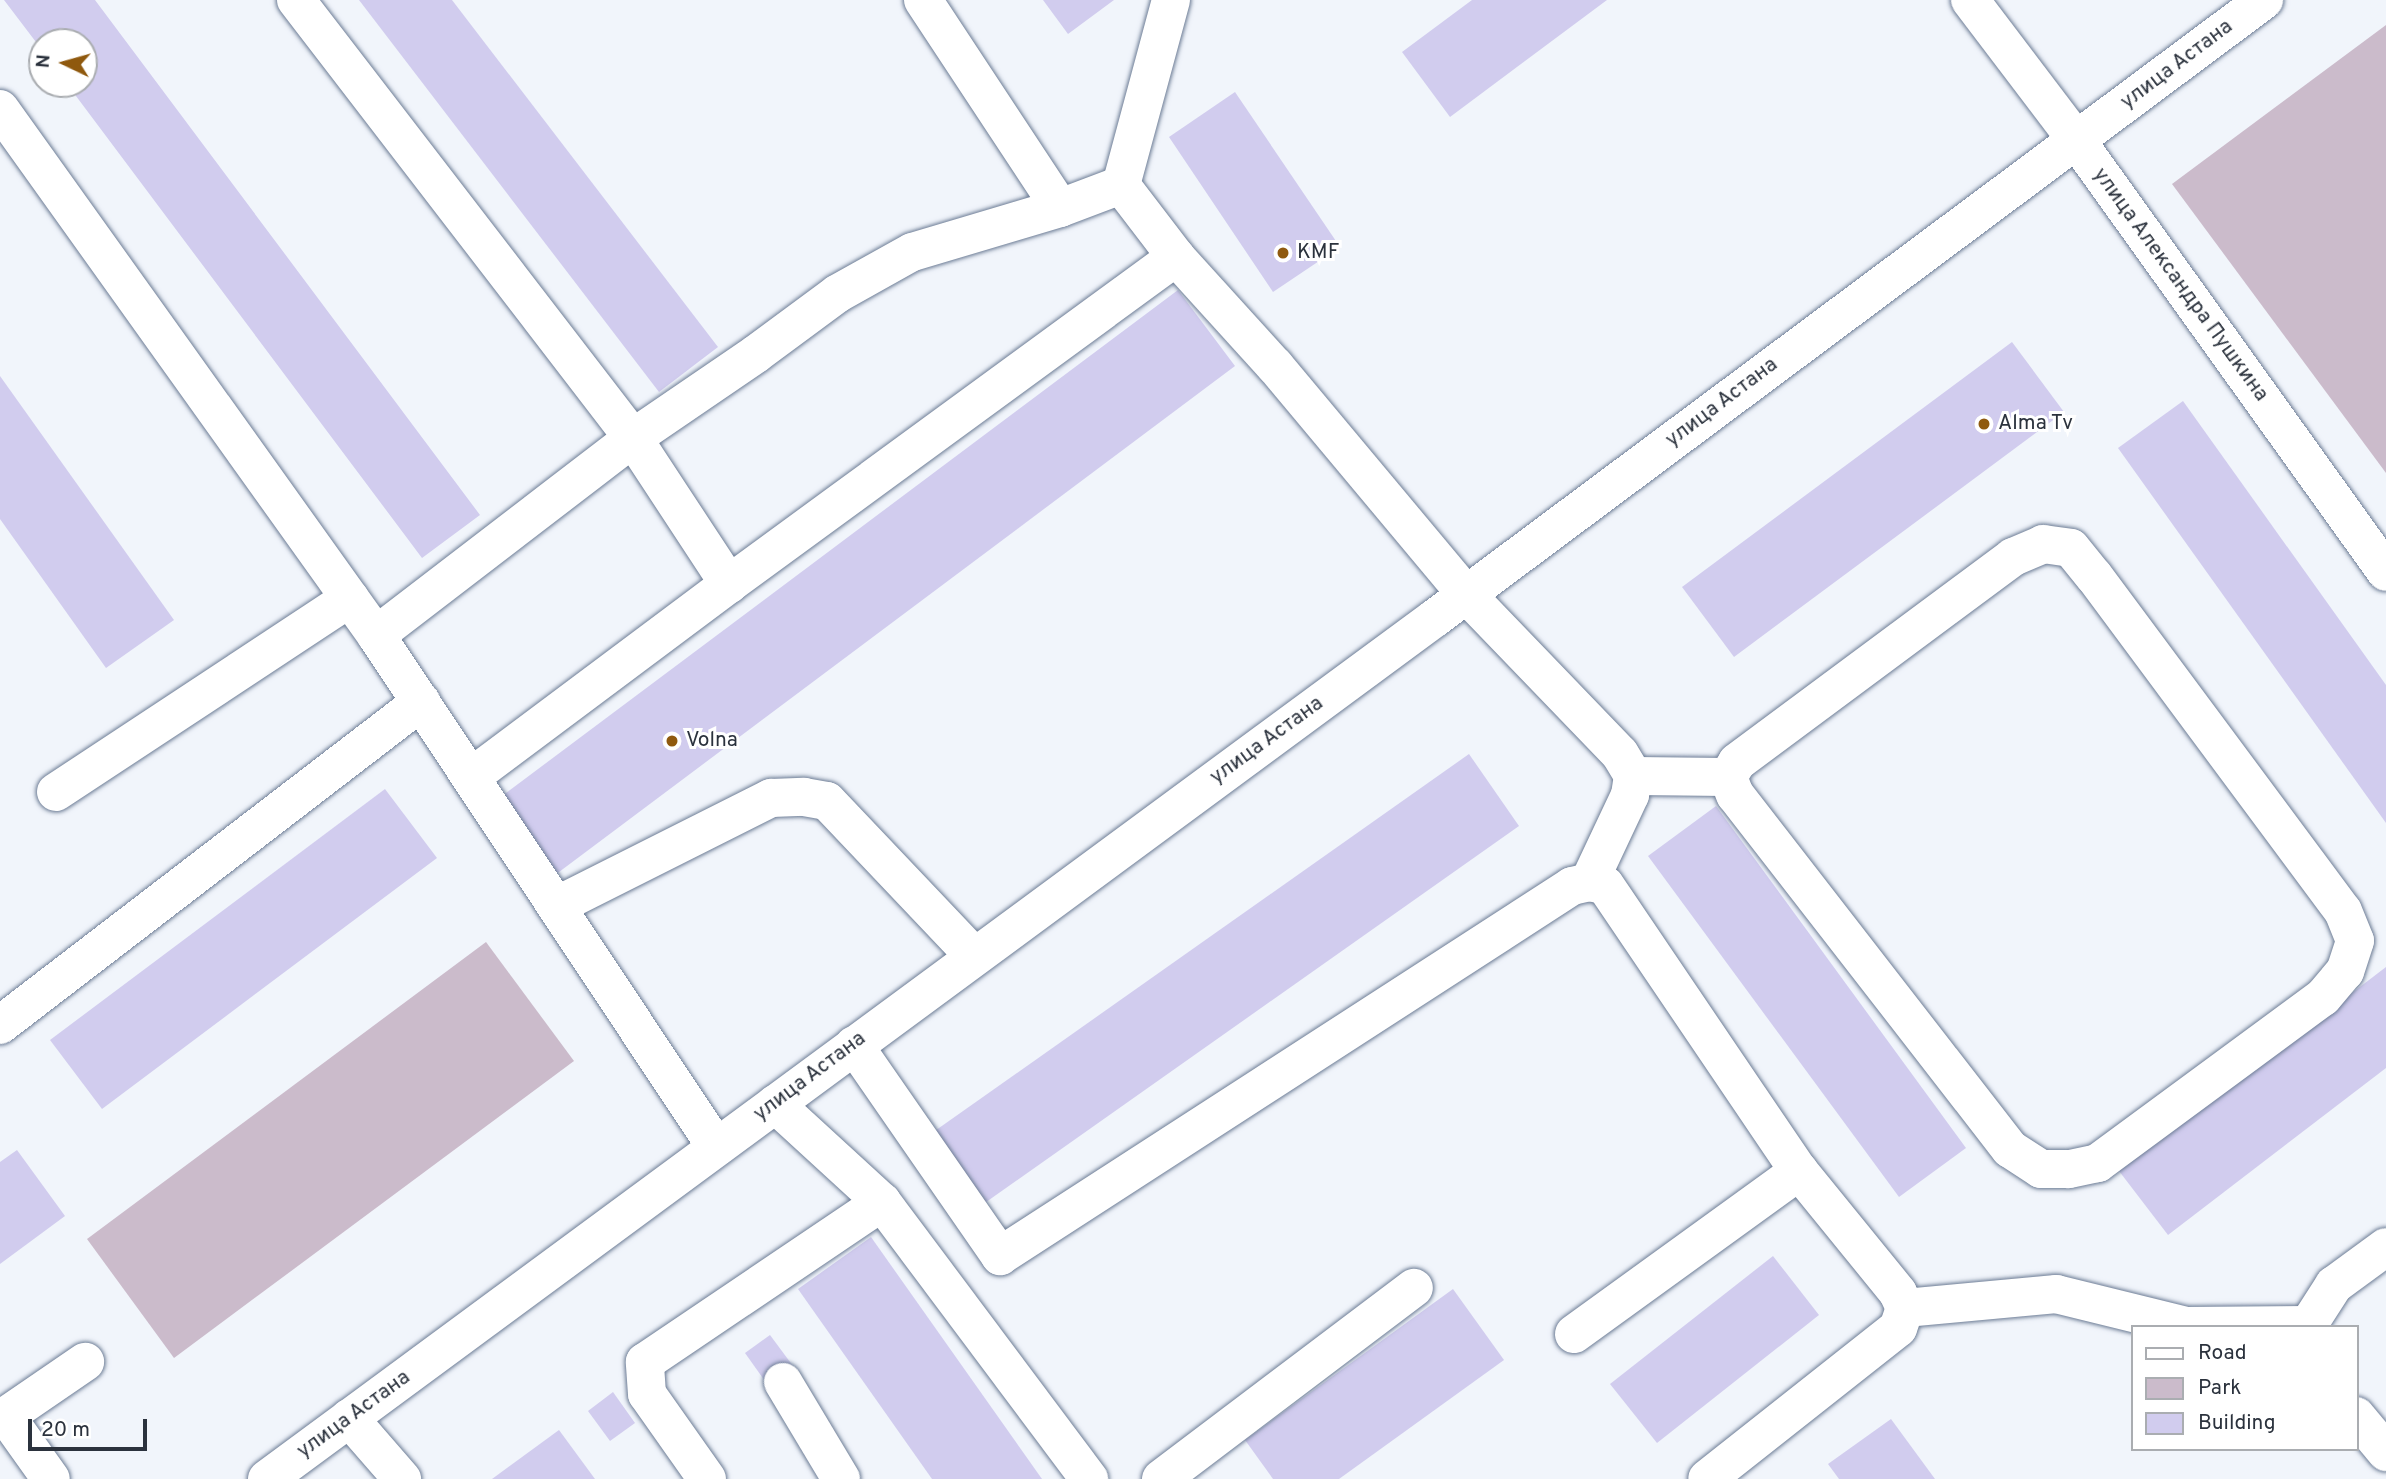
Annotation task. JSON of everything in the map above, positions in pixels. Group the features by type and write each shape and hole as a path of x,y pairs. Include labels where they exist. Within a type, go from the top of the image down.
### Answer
{"street":[{"path":"296,0 633,439 729,584"},
{"path":"923,0 1060,208"},
{"path":"1121,185 1171,0"},
{"name":"улица Александра Пушкина","path":"1970,0 2077,141 2386,572"},
{"name":"улица Астана","path":"267,1479 2077,141 2244,6"},
{"path":"0,109 376,635 716,1147"},
{"path":"376,635 633,439 757,355 837,294 912,252 1060,208 1121,185"},
{"path":"1121,185 1176,257 1275,366 1465,593 1620,754 1633,776 1630,795 1589,882"},
{"path":"471,777 729,584 1176,257"},
{"path":"2043,544 2071,548 2343,911 2355,941 2345,971 2323,997 2098,1163 2069,1169 2041,1169 2010,1149 1744,806 1728,777 1737,762 2013,557 2043,544"},
{"path":"56,792 350,598"},
{"path":"0,1025 421,702"},
{"path":"1633,776 1728,777"},
{"path":"556,906 771,798 804,797 827,801 974,956"},
{"path":"854,1045 999,1256 1572,886 1589,882 1605,885 1799,1171 1898,1293 1905,1308 1898,1328 1707,1479"},
{"path":"775,1104 881,1202 1089,1479"},
{"path":"1574,1334 1799,1171"},
{"path":"707,1479 647,1394 645,1362 881,1202"},
{"path":"2308,1325 2334,1285 2386,1247"},
{"path":"1161,1479 1414,1289"},
{"path":"1905,1308 2056,1294 2182,1325"},
{"path":"51,1479 3,1418 85,1362"},
{"path":"783,1382 841,1479"},
{"path":"349,1418 402,1479"},
{"path":"2358,1418 2386,1452"}],"green space":[{"path":"2386,25 2386,473 2172,184"},
{"path":"486,942 574,1061 174,1358 87,1239"}],"building":[{"path":"4,0 95,0 480,515 422,558 77,98 98,98 98,28 28,28 28,32"},
{"path":"359,0 452,0 718,347 659,392"},
{"path":"1043,0 1114,0 1068,34"},
{"path":"1472,0 1607,0 1450,117 1402,52"},
{"path":"1235,92 1340,247 1273,292 1169,137"},
{"path":"1178,290 1235,366 551,878 494,802"},
{"path":"2012,342 2064,412 1734,657 1682,587"},
{"path":"0,376 174,620 106,668 0,519"},
{"path":"2183,401 2386,685 2386,823 2118,448"},
{"path":"1469,754 1519,826 972,1212 922,1140"},
{"path":"385,789 437,858 102,1109 50,1040"},
{"path":"1716,806 1966,1148 1899,1197 1648,856"},
{"path":"2386,967 2386,1068 2168,1235 2119,1171"},
{"path":"17,1150 65,1216 0,1264 0,1162"},
{"path":"871,1237 1042,1479 932,1479 798,1289"},
{"path":"1773,1256 1819,1315 1657,1443 1610,1384"},
{"path":"1453,1289 1504,1360 1339,1479 1273,1479 1245,1440"},
{"path":"770,1335 793,1366 767,1384 745,1353"},
{"path":"613,1392 635,1423 610,1441 588,1411"},
{"path":"1891,1419 1935,1479 1839,1479 1828,1464"},
{"path":"559,1430 595,1479 492,1479"}],"place":[{"name":"KMF","path":"1283,253"},
{"name":"Alma Tv","path":"1984,424"},
{"name":"Volna","path":"672,741"}]}
